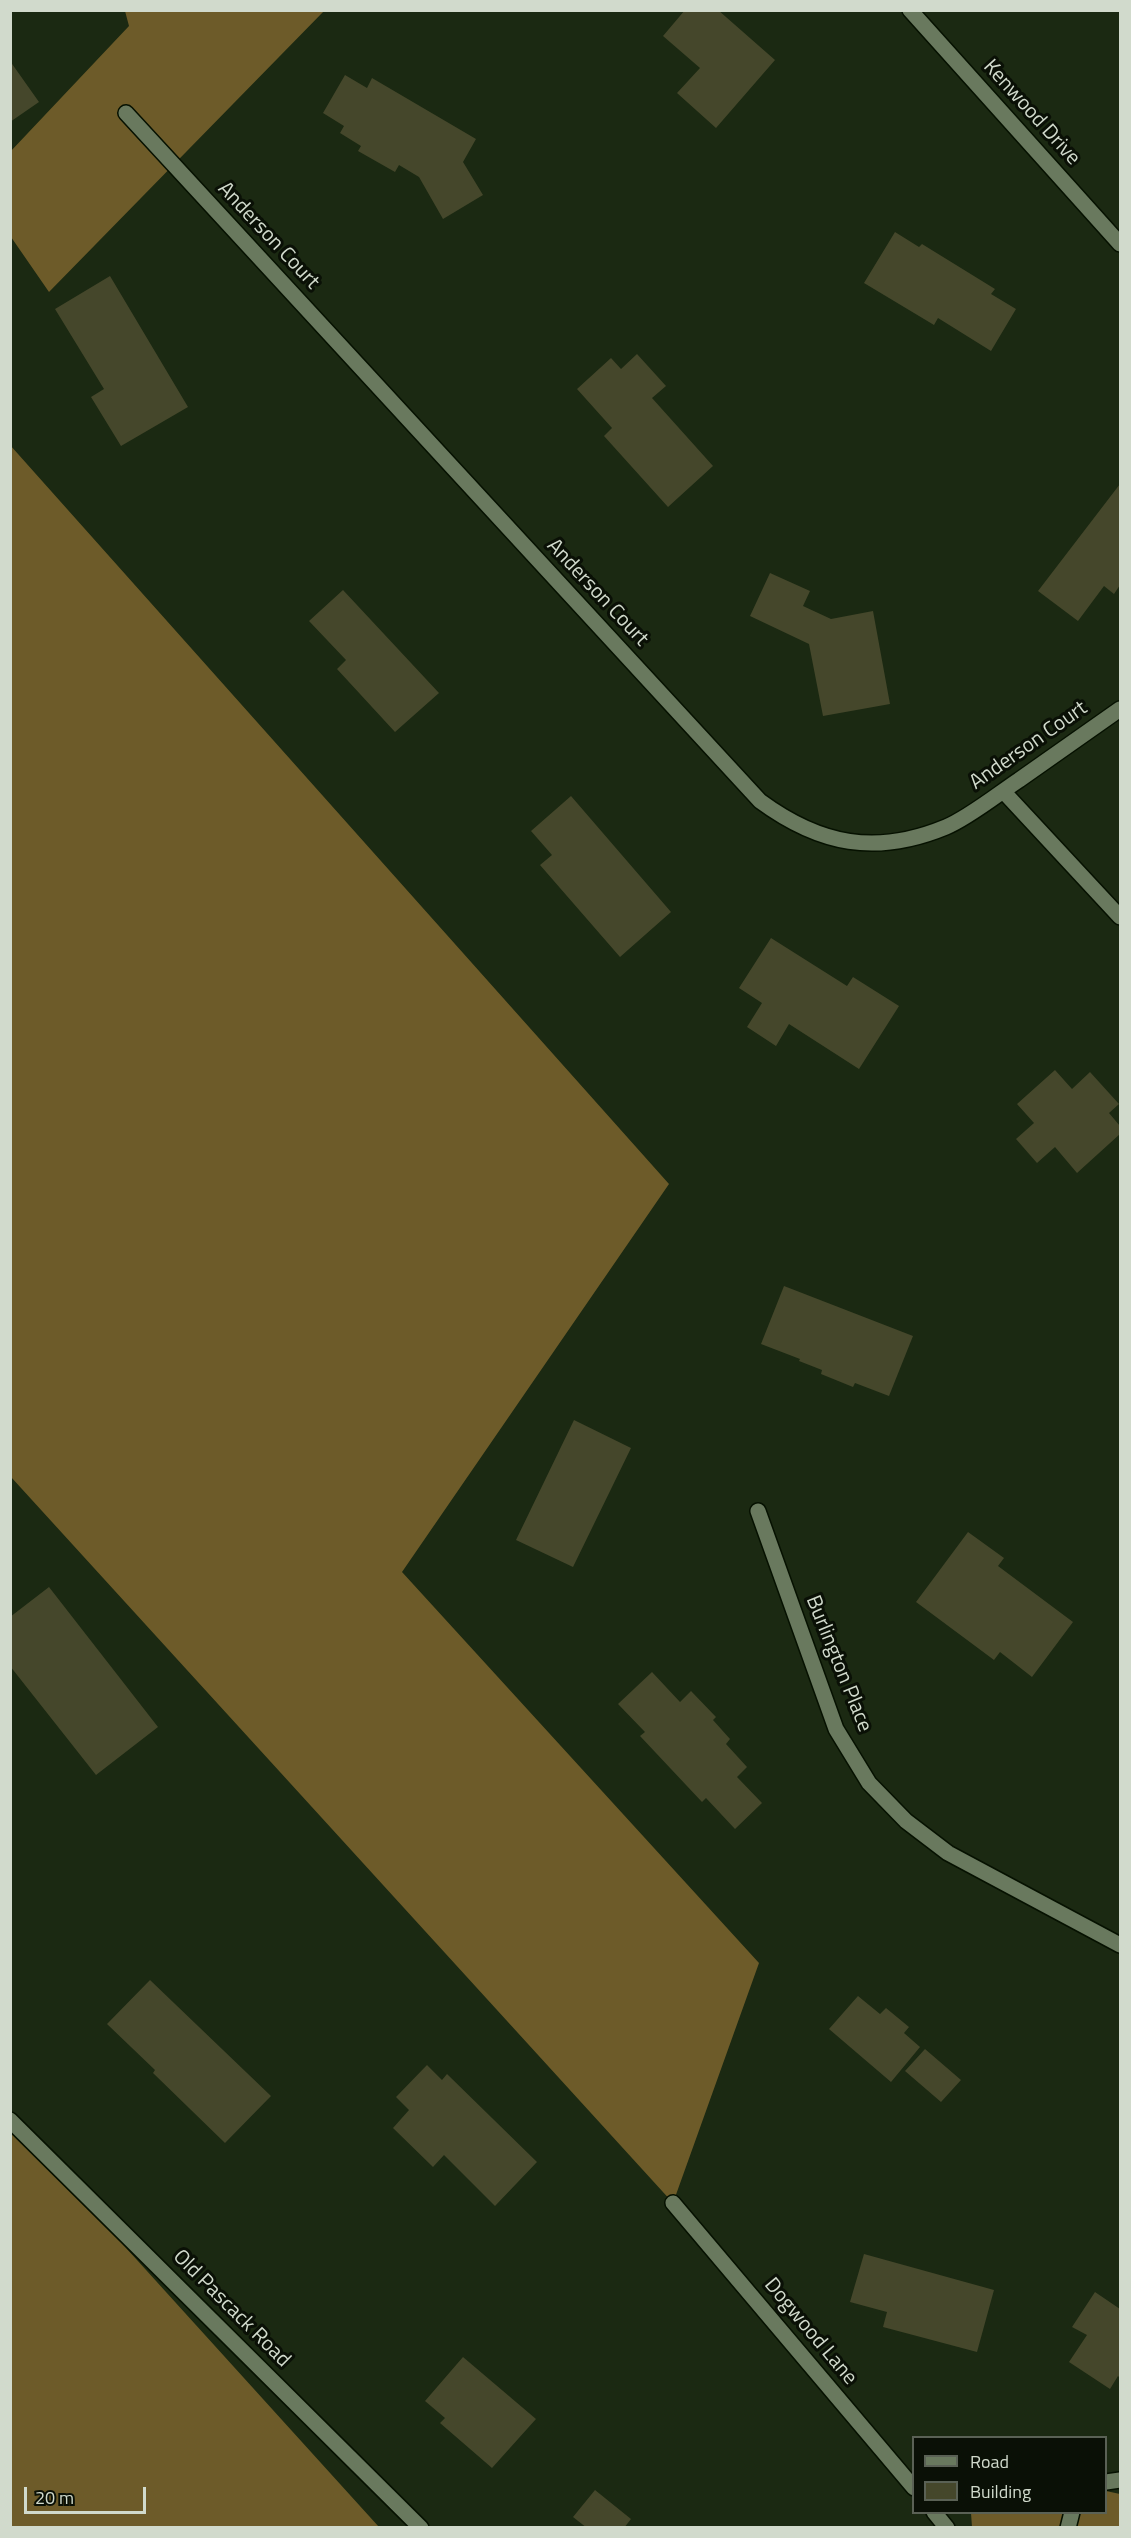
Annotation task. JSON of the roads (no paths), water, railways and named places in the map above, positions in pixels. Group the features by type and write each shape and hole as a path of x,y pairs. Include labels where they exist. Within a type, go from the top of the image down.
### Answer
{"street":[{"name":"Kenwood Drive","path":"910,10 1120,244"},
{"name":"Anderson Court","path":"126,113 760,801 787,820 825,837 863,843 905,841 948,827 1120,709"},
{"path":"1003,791 1120,917"},
{"name":"Burlington Place","path":"758,1511 836,1729 869,1783 906,1821 948,1853 1120,1945"},
{"name":"Old Pascack Road","path":"10,2120 421,2528"},
{"name":"Dogwood Lane","path":"673,2204 912,2486"},
{"path":"936,2514 947,2528"}]}
